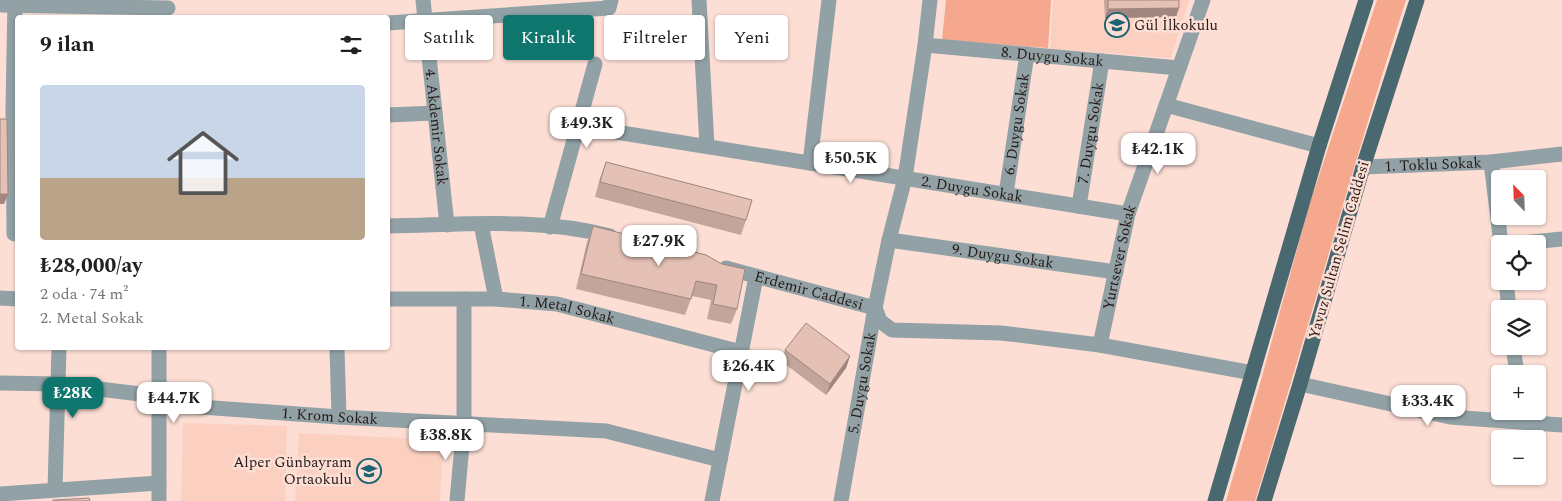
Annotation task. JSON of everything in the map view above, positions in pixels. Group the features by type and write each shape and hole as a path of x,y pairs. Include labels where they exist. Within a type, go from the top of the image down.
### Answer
{"main road":[{"path":"1215,501 1319,146 1366,0"},
{"name":"Yavuz Sultan Selim Caddesi","path":"1264,501 1363,167 1417,0"}],"street":[{"name":"4. Akdemir Sokak","path":"423,0 425,15"},
{"path":"699,0 707,146"},
{"path":"810,162 829,0"},
{"name":"5. Duygu Sokak","path":"841,501 875,308 889,240 905,178 926,45 930,0"},
{"name":"Yurtsever Sokak","path":"1100,346 1128,214 1203,0"},
{"path":"11,234 10,3 168,8"},
{"path":"491,15 610,4"},
{"path":"390,23 405,22"},
{"name":"8. Duygu Sokak","path":"926,45 1179,68"},
{"name":"6. Duygu Sokak","path":"1006,194 1027,54"},
{"name":"4. Akdemir Sokak","path":"430,60 447,225"},
{"name":"7. Duygu Sokak","path":"1078,206 1102,61"},
{"path":"550,227 595,64"},
{"path":"1166,105 1319,146"},
{"path":"390,115 435,113"},
{"name":"2. Duygu Sokak","path":"578,126 1128,214"},
{"name":"1. Toklu Sokak","path":"1363,167 1491,162 1562,154"},
{"path":"1491,162 1500,235"},
{"path":"481,224 496,299"},
{"path":"390,226 507,224 576,229 622,240"},
{"path":"1546,240 1562,238"},
{"name":"9. Duygu Sokak","path":"889,240 1116,272"},
{"name":"Erdemir Caddesi","path":"708,264 875,308 880,321 892,330 1001,333 1100,346 1253,373"},
{"path":"712,501 756,277"},
{"path":"0,298 15,299"},
{"name":"1. Metal Sokak","path":"390,299 496,299 557,304 741,352"},
{"path":"457,501 464,423 464,299"},
{"path":"55,490 59,350"},
{"path":"159,350 159,501"},
{"path":"337,350 340,418"},
{"name":"1. Krom Sokak","path":"0,383 59,384 148,395 159,404 340,418 606,431 720,460"},
{"path":"1300,384 1450,417 1491,417"},
{"path":"1539,420 1562,424"},
{"path":"0,494 27,496 55,490 159,483"}],"shaded area":[{"path":"946,0 1051,0 1048,48 942,40"},
{"name":"Gül İlkokulu","path":"1053,0 1189,0 1171,58 1050,49"},
{"path":"1377,0 1406,0 1255,501 1226,501 1309,206"},
{"path":"183,423 287,426 285,501 181,501"},
{"name":"Alper Günbayram Ortaokulu","path":"299,433 443,440 440,501 295,501"}],"building":[{"path":"1108,0 1179,0 1179,8 1108,9"},
{"path":"0,119 7,119 8,194 0,194"},
{"path":"606,162 752,200 746,220 600,182"},
{"path":"593,226 706,255 722,264 745,269 737,309 713,304 717,285 696,281 691,299 581,274"},
{"path":"806,323 850,356 830,384 785,350"},
{"path":"89,498 90,501 53,501 53,500"}],"place":[{"name":"Gül İlkokulu","path":"1117,25"},
{"name":"Alper Günbayram Ortaokulu","path":"369,471"}]}
